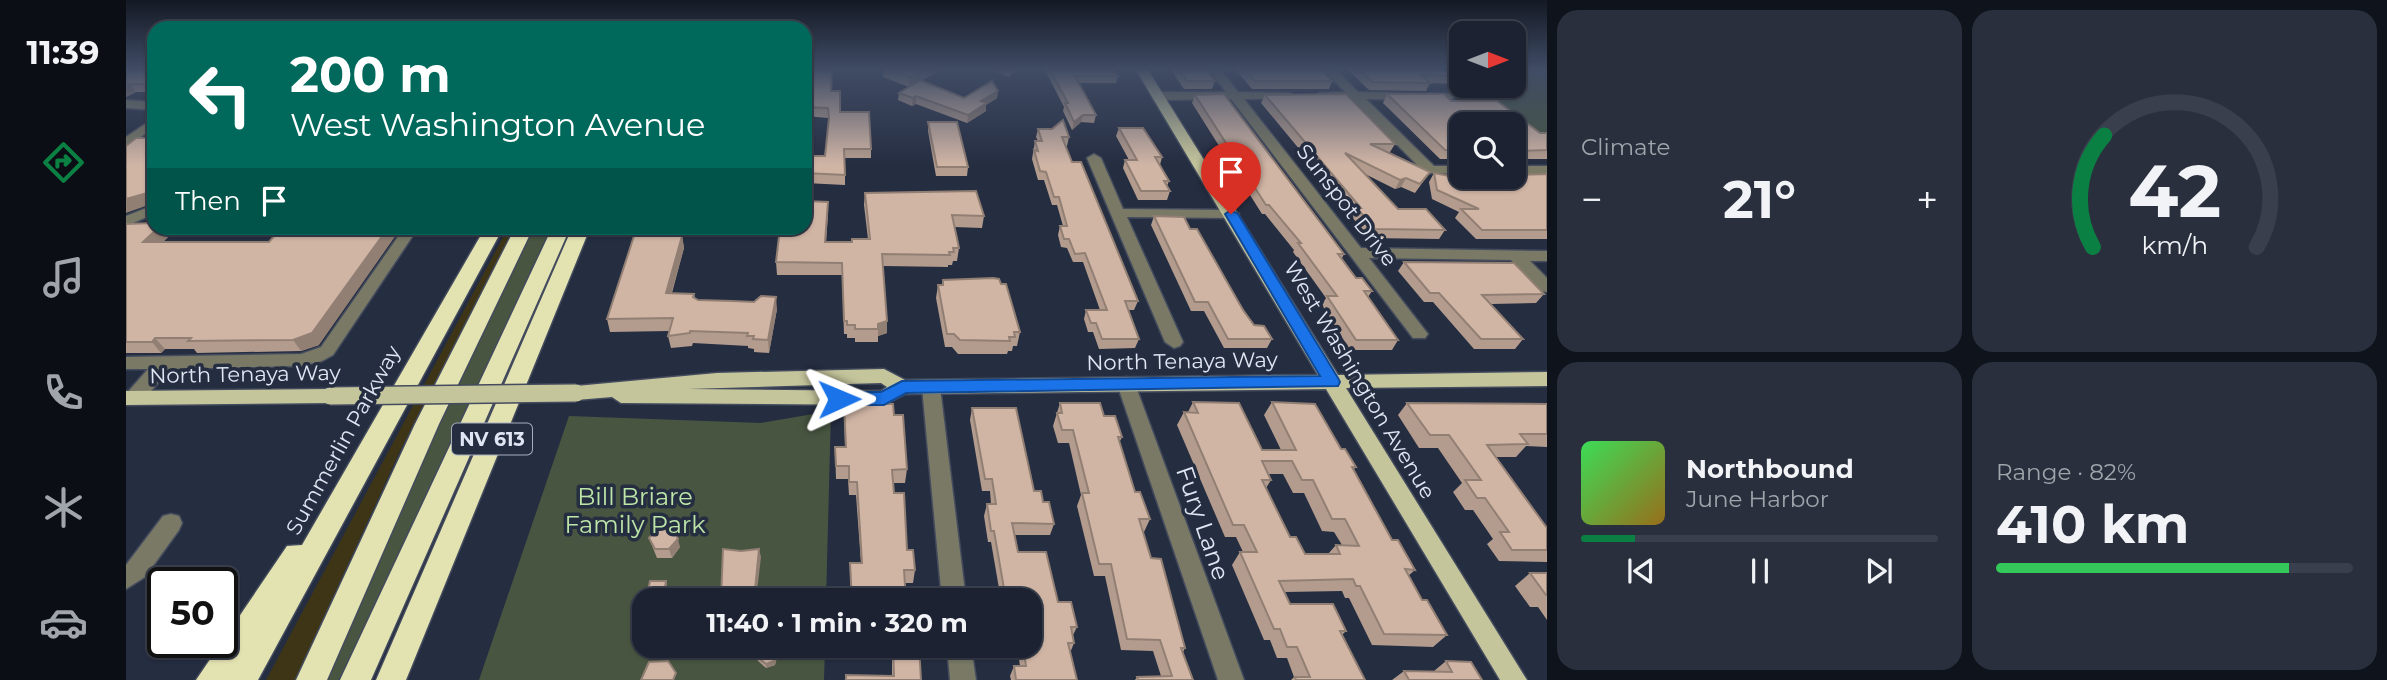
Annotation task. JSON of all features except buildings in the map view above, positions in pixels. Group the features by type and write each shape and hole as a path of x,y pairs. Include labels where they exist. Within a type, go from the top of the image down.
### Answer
{"highway":[{"name":"Summerlin Parkway","path":"241,680 490,235"},
{"path":"311,680 427,424 521,235"},
{"path":"355,680 558,235"},
{"name":"NV 613","path":"393,680 577,235"},
{"path":"211,680 377,437"}],"main road":[{"name":"West Washington Avenue","path":"1162,102 1514,680"},
{"name":"North Tenaya Way","path":"130,398 576,393 639,391 793,378 884,376"},
{"path":"794,399 803,390 838,387 884,376 902,387"},
{"path":"674,397 714,389 780,388 792,383 793,378"},
{"name":"North Tenaya Way","path":"639,391 674,397 884,398 902,387 1547,379"}],"street":[{"name":"Sunspot Drive","path":"1239,102 1359,253 1419,334"},
{"path":"1362,102 1430,170 1449,170"},
{"path":"126,104 147,107"},
{"path":"126,130 147,114"},
{"path":"126,143 147,127"},
{"path":"1094,158 1174,342"},
{"path":"1526,170 1547,170"},
{"path":"126,222 147,212"},
{"path":"1119,214 1231,214"},
{"path":"126,363 301,360 316,357 327,351 406,235"},
{"path":"1359,253 1547,256"},
{"path":"1516,256 1547,287"},
{"path":"130,398 165,362"},
{"name":"Fury Lane","path":"1126,384 1231,680"},
{"path":"931,387 953,588"},
{"path":"126,578 137,570 171,523"},
{"path":"960,658 963,680"}],"green space":[{"path":"1486,102 1547,102 1547,134 1526,133 1526,112 1499,112"},
{"path":"531,235 548,235 339,680 324,680 441,415"},
{"name":"Bill Briare Family Park","path":"831,411 826,588 632,588 632,658 825,658 824,680 479,680 569,416 761,423"}],"sand":[{"path":"504,235 511,235 400,451 295,680 266,680"}],"route":[{"path":"839,399 884,398 902,387 1332,382 1231,214"}]}
